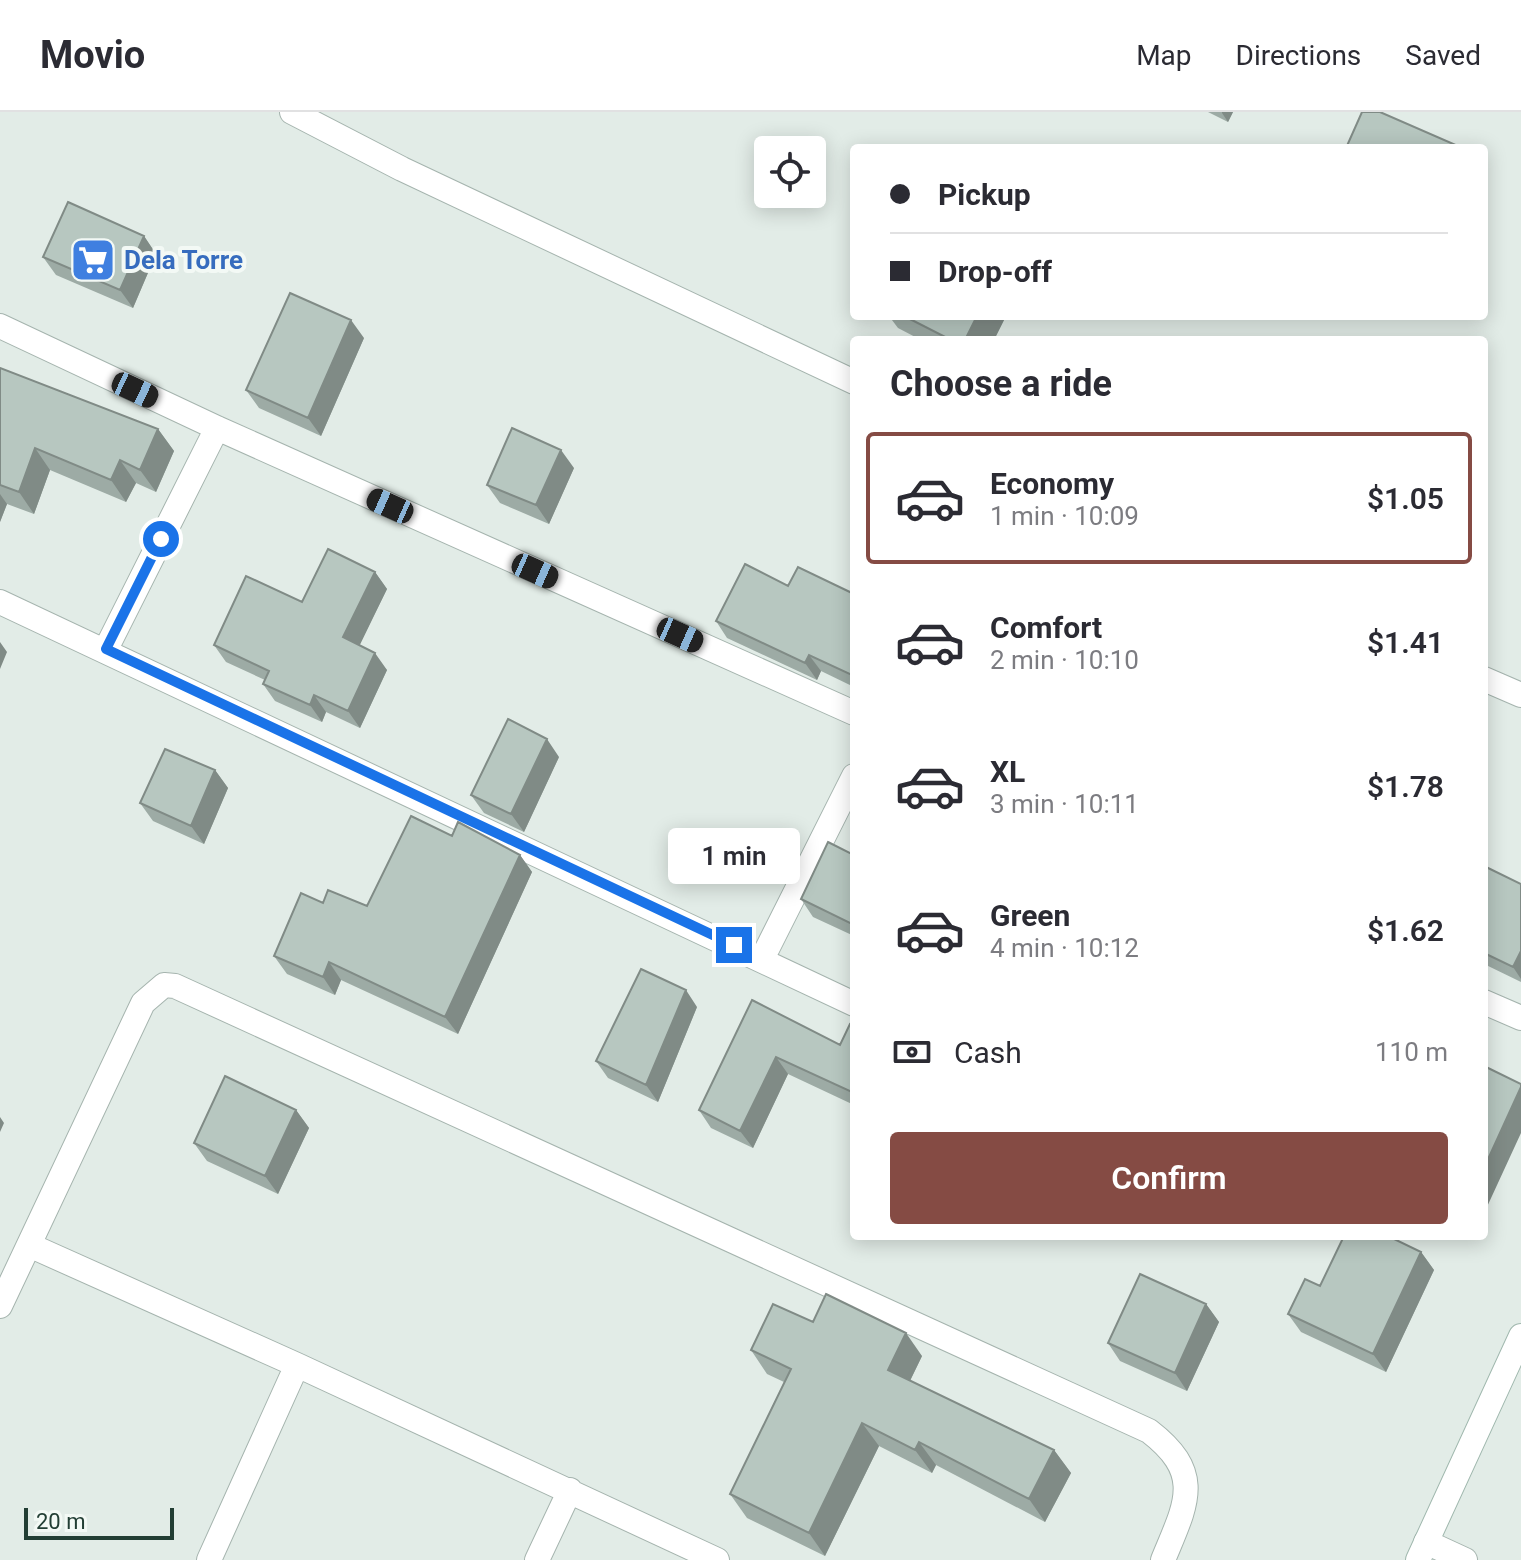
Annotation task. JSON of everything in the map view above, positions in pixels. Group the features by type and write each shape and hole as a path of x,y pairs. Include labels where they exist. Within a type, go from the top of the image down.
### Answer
{"street":[{"path":"292,112 402,169 850,380"},
{"path":"0,326 217,428 850,711"},
{"path":"106,649 217,428"},
{"path":"0,602 106,649 850,1002"},
{"path":"1488,681 1521,695"},
{"path":"762,959 850,784"},
{"path":"0,1306 143,1003 164,985 175,986 1149,1431 1167,1445 1182,1465 1188,1483 1185,1507 1163,1560"},
{"path":"1488,1004 1521,1018"},
{"path":"29,1245 297,1365 717,1560"},
{"path":"1465,1560 1422,1551 1521,1336"},
{"path":"209,1560 297,1365"},
{"path":"537,1560 570,1490"}],"building":[{"path":"1362,112 1380,112 1453,144 1348,144"},
{"path":"68,202 144,236 120,290 43,257"},
{"path":"290,293 351,320 308,418 246,390"},
{"path":"912,320 975,320 967,336 943,336"},
{"path":"0,368 158,429 140,470 120,460 111,480 35,448 19,492 0,485"},
{"path":"512,428 561,450 536,505 487,485"},
{"path":"328,549 375,572 343,637 375,653 348,711 314,695 310,705 263,684 269,671 214,645 246,576 302,602"},
{"path":"745,564 788,586 798,567 850,592 850,674 809,655 805,663 716,621"},
{"path":"508,719 547,739 511,814 471,795"},
{"path":"165,749 215,770 191,826 140,803"},
{"path":"411,816 452,836 458,822 520,855 445,1017 329,962 323,977 274,956 301,893 323,903 328,890 367,906"},
{"path":"828,842 850,853 850,923 801,899"},
{"path":"1488,868 1521,884 1521,951 1513,967 1488,955"},
{"path":"641,969 686,990 646,1085 596,1061"},
{"path":"752,1000 840,1045 850,1024 850,1091 776,1057 740,1131 699,1110"},
{"path":"1488,1068 1521,1084 1488,1159"},
{"path":"225,1076 296,1110 265,1176 194,1143"},
{"path":"1342,1240 1396,1240 1421,1252 1373,1354 1288,1314 1305,1279 1320,1286"},
{"path":"1140,1274 1206,1304 1175,1373 1108,1343"},
{"path":"826,1294 906,1333 888,1370 1054,1450 1029,1499 919,1442 915,1450 862,1423 809,1533 730,1494 791,1369 751,1350 773,1304 813,1322"}],"place":[{"name":"Dela Torre","path":"93,260"}],"route":[{"path":"161,539 106,649 734,945"}]}
